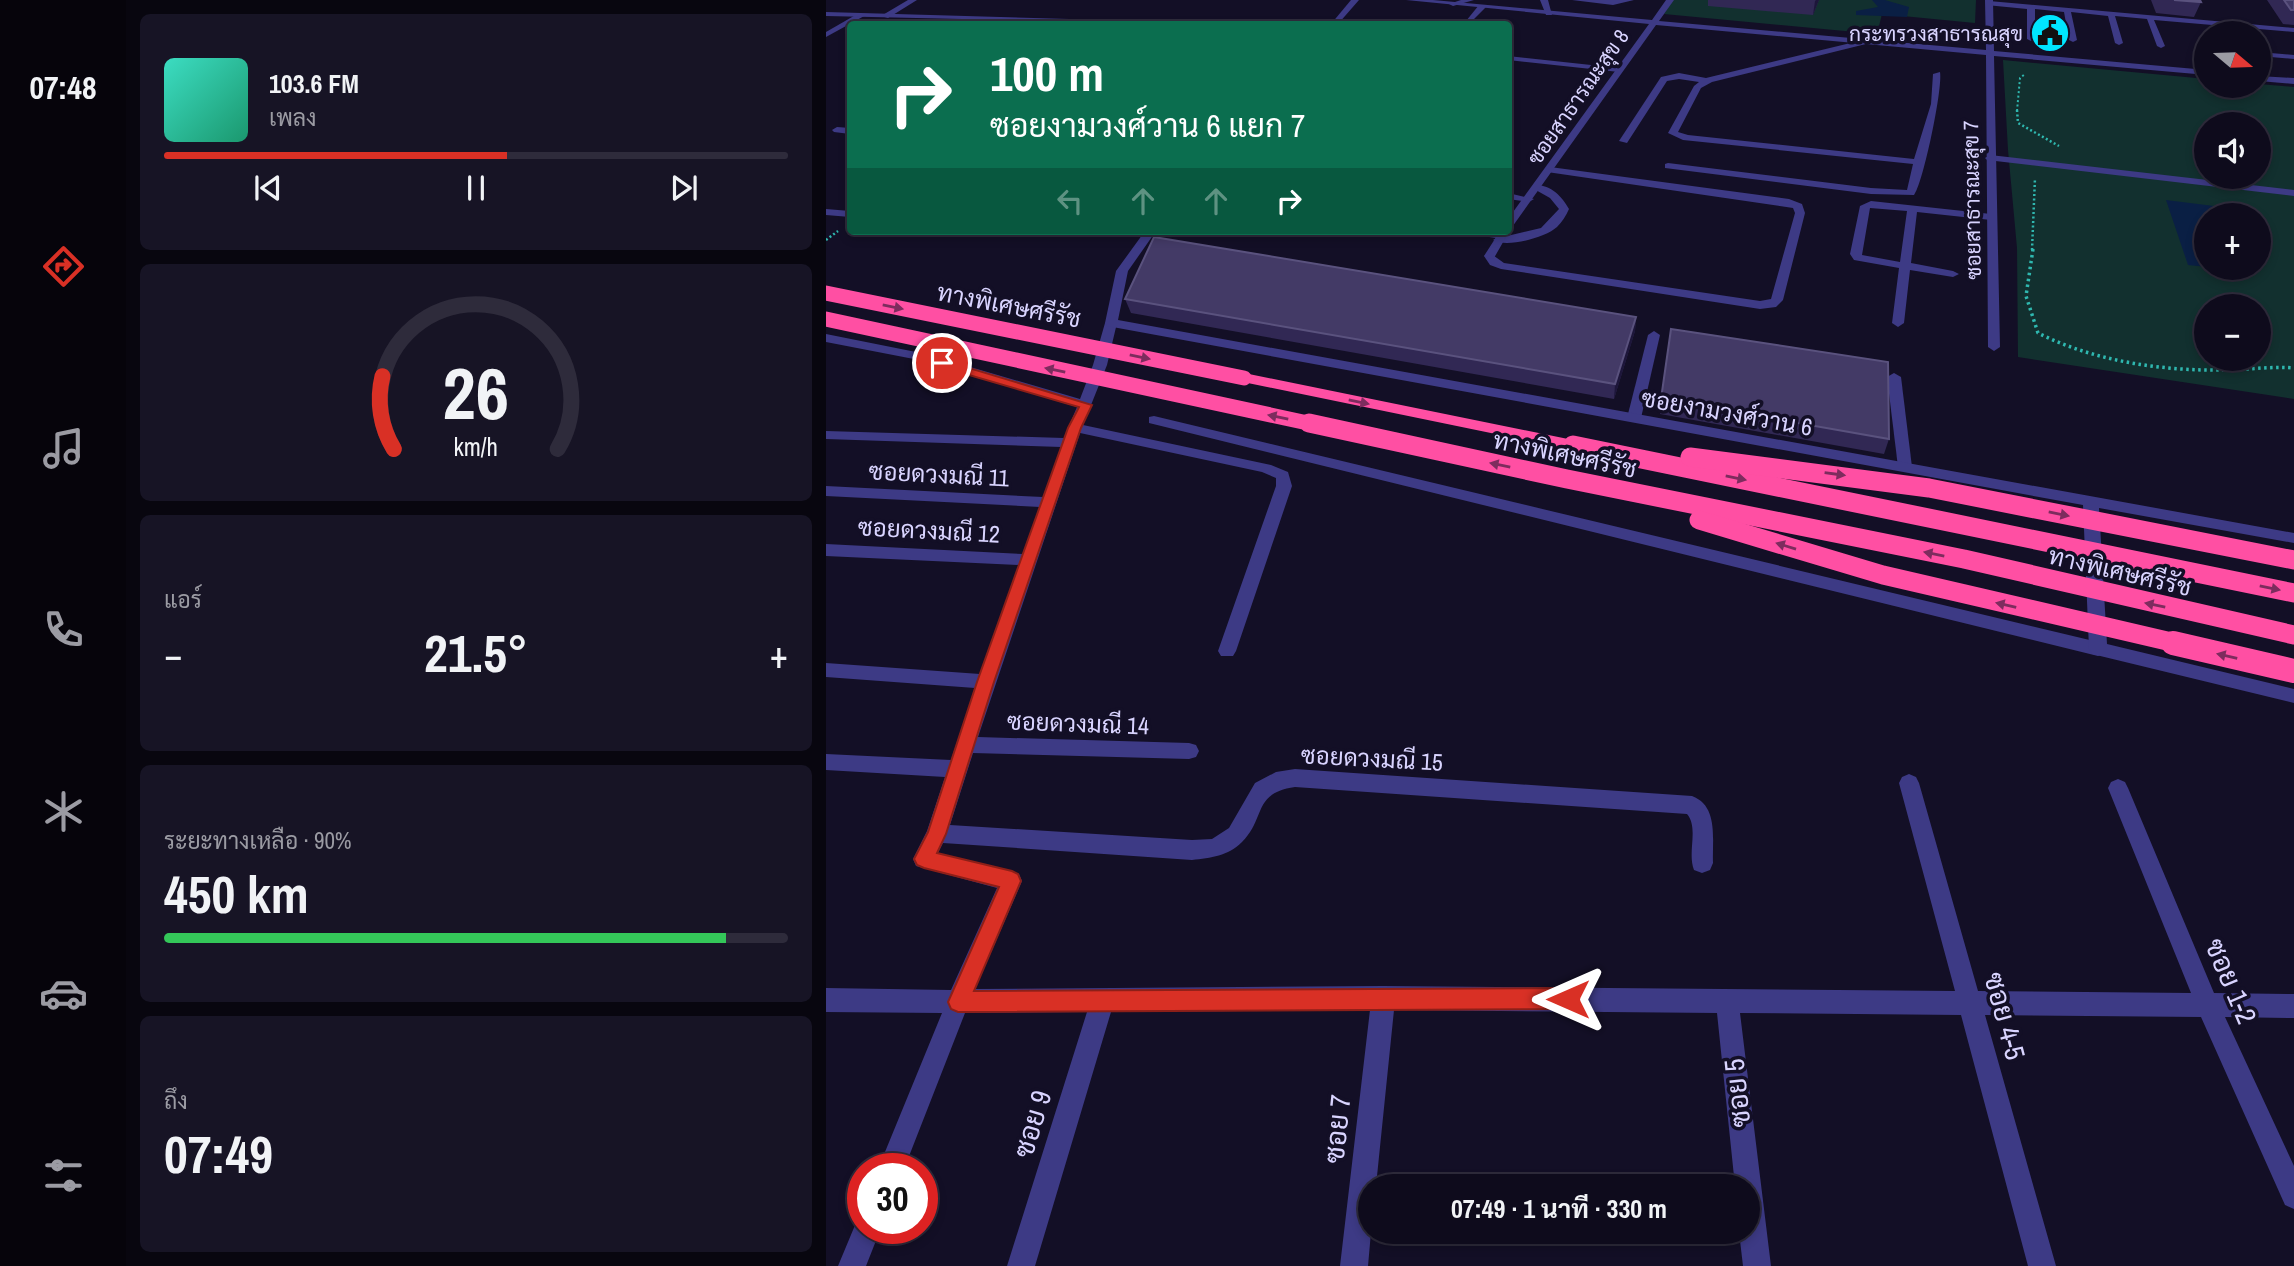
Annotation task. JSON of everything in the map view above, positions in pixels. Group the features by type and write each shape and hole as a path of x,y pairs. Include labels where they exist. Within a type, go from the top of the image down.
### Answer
{"highway":[{"name":"ทางพิเศษศรีรัช","path":"826,293 2294,593"},
{"name":"ทางพิเศษศรีรัช","path":"826,319 1567,479 1964,559 2294,635"},
{"path":"1573,446 1717,460 1929,488 2294,560"},
{"path":"1567,479 1883,575 2294,671"}],"street":[{"path":"885,16 913,0"},
{"path":"1337,21 1355,0"},
{"path":"1410,0 2194,72"},
{"path":"1452,4 1471,0"},
{"path":"1544,0 1549,13"},
{"path":"1576,0 1612,3 1630,0"},
{"name":"ซอยสาธารณะสุข 8","path":"1512,222 1670,0"},
{"path":"2084,0 2087,12"},
{"path":"1989,1 2110,14 2131,12 2150,18 2294,30"},
{"name":"ซอยสาธารณะสุข 7","path":"1989,1 1994,346"},
{"path":"2031,39 2033,5"},
{"path":"1473,21 1469,19 1482,7"},
{"path":"2067,10 2073,40"},
{"path":"826,14 1067,21"},
{"path":"2110,14 2119,43"},
{"path":"851,21 862,15"},
{"path":"2150,18 2161,46"},
{"path":"826,35 847,23"},
{"path":"1863,42 1706,81 1698,86 1673,133 1677,136 1918,162"},
{"path":"2272,55 2294,57"},
{"path":"1512,58 1619,70"},
{"path":"1668,166 1871,191 1910,193 1914,188 1918,162 1935,104 1937,74"},
{"path":"1624,141 1664,79 1679,76 1706,81"},
{"path":"2272,79 2294,81"},
{"path":"837,130 847,131"},
{"path":"1990,158 2294,193"},
{"name":"ซอยสาธารณะสุข 8","path":"1503,235 1490,256 1494,263 1760,305 1772,304 1777,300 1800,213 1798,206 1789,202 1550,170"},
{"path":"1512,234 1537,236 1550,230 1560,218 1564,209 1561,202 1538,187"},
{"path":"1512,197 1529,199"},
{"path":"1953,274 1863,261 1856,254 1865,206 1871,204 1991,217"},
{"path":"1898,323 1912,210"},
{"path":"826,212 847,214"},
{"path":"897,1153 958,1002 1012,881 924,859 937,834 986,682 1086,405 1111,323 1122,271 1148,235"},
{"name":"ซอยงามวงศ์วาน 6","path":"1111,323 2294,538"},
{"path":"1634,418 1654,335"},
{"path":"826,338 921,357 1086,405"},
{"path":"1894,377 1905,467"},
{"path":"1154,420 2294,696"},
{"path":"826,435 1073,435 1266,468 1283,475 1284,486 1227,651"},
{"name":"ซอยดวงมณี 11","path":"826,491 1049,502"},
{"path":"2091,501 2098,649"},
{"name":"ซอยดวงมณี 12","path":"826,550 1029,560"},
{"path":"826,670 986,682"},
{"name":"ซอยดวงมณี 14","path":"965,745 1189,751"},
{"path":"826,762 957,769"},
{"name":"ซอยดวงมณี 15","path":"937,834 1192,850 1216,848 1236,835 1262,789 1276,781 1295,778 1692,805 1702,817 1702,863"},
{"name":"ซอย 4-5","path":"1909,782 2042,1266"},
{"name":"ซอย 1-2","path":"2118,788 2207,1004 2294,1196"},
{"path":"826,1000 958,1002 1383,998 1727,999 2294,1006"},
{"name":"ซอย 7","path":"1354,1266 1383,998"},
{"name":"ซอย 5","path":"1727,999 1746,1174"},
{"name":"ซอย 9","path":"1021,1266 1103,1000"},
{"path":"852,1266 861,1244"},
{"name":"ซอย 5","path":"1754,1244 1757,1266"}],"path":[{"path":"2029,71 2020,78 2015,108 2018,123 2060,146 2059,156 2035,162 2033,246 2026,296 2038,333 2058,345 2118,360 2214,370 2294,368"}],"green space":[{"path":"1673,0 1976,0 1975,23 1882,14 1877,34 1664,14"},
{"path":"2003,60 2194,78 2194,98 2272,98 2272,85 2294,87 2294,399 2018,357 2017,248"}],"water":[{"path":"1872,0 1885,0 1909,7 1907,17 1856,15 1856,11 1878,7"},
{"path":"2166,200 2194,204 2194,266 2188,265"}],"building":[{"path":"2284,0 2294,0 2294,10 2291,10"},
{"path":"1154,237 1636,317 1615,384 1125,299"},
{"path":"1671,329 1888,362 1889,439 1661,399"}],"place":[{"name":"กระทรวงสาธารณสุข","path":"2050,33"}],"route":[{"path":"942,363 1086,405 1075,428 986,682 937,834 924,859 1012,881 958,1002 1568,999"}]}
